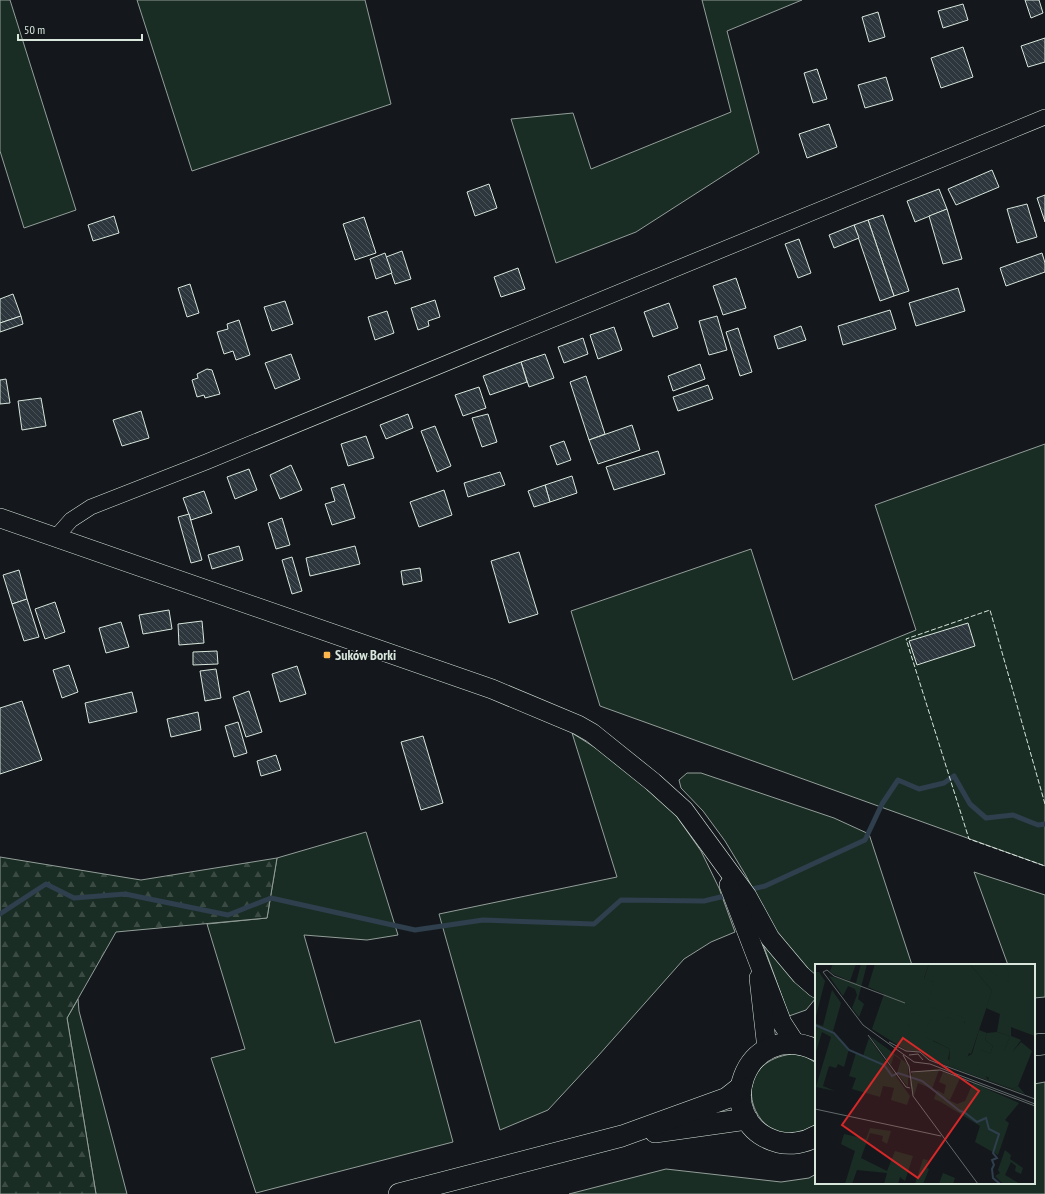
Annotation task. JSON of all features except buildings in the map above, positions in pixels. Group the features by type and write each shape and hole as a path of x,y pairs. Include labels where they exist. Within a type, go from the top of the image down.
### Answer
{"main road":[{"path":"815,1050 795,1043 781,1044 767,1049 757,1056 749,1065 740,1087 741,1103 747,1119 761,1134 781,1143 803,1142 815,1136"},
{"path":"399,1194 622,1136 727,1098 740,1087"},
{"path":"622,1136 747,1119"}],"street":[{"path":"56,537 71,520 81,513 108,500 206,462 1045,117"},
{"path":"0,518 492,689 578,725 592,733 674,800 693,822 738,893 770,938 801,975 815,987"},
{"path":"738,893 758,962 773,996 782,1023 795,1043"},
{"path":"758,962 767,1049"}],"green space":[{"path":"0,0 10,0 76,210 24,228 0,151"},
{"path":"137,0 365,0 391,104 192,171"},
{"path":"702,0 802,0 727,31 759,153 636,232 556,263 511,119 573,113 591,169 731,112"},
{"path":"1045,444 1045,866 600,706 571,611 751,549 793,680 916,630 875,505"},
{"path":"572,733 610,757 675,814 701,851 719,888 735,932 711,942 684,959 548,1110 500,1130 439,914 617,877"},
{"path":"687,773 701,773 834,818 869,834 912,964 815,964 815,978 782,942 725,841 703,811 681,788 679,780"},
{"path":"366,832 398,935 367,940 304,935 335,1043 420,1020 453,1142 256,1193 211,1058 245,1049 207,924 267,918 277,858"},
{"path":"0,857 141,880 277,858 267,918 116,932 67,1018 96,1194 0,1194"},
{"path":"974,872 1045,895 1045,997 1035,998 1035,964 1008,964"},
{"path":"763,944 815,997 815,999 806,1010 789,1016"},
{"path":"78,999 79,1011 127,1194 96,1194 67,1018"},
{"path":"792,1054 805,1056 815,1062 815,1124 796,1133 778,1132 764,1123 754,1108 751,1091 756,1075 769,1062"},
{"path":"1045,1082 1045,1194 569,1194 666,1169 781,1182 809,1178 815,1175 815,1184 1035,1184 1035,1084"}],"waterway":[{"path":"748,890 765,886 865,840 882,804 898,780 919,789 944,783 954,776 970,804 986,818 1013,815 1038,825 1045,824"},
{"path":"0,914 46,884 74,898 125,894 228,915 271,898 415,930 483,920 594,924 621,900 704,901 729,895"}],"fence":[{"path":"1045,804 990,610 906,639 969,839 1045,866"}],"place":[{"name":"Suków Borki","path":"327,655"}]}
